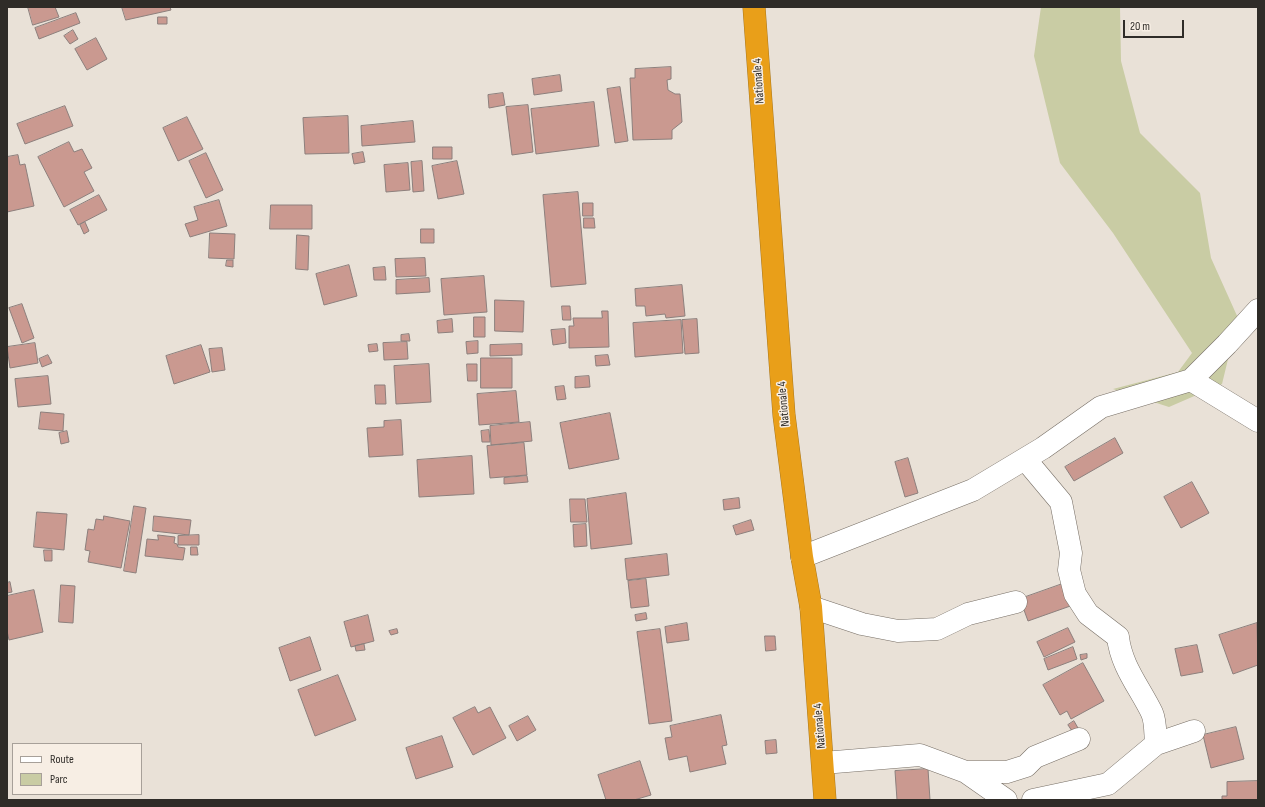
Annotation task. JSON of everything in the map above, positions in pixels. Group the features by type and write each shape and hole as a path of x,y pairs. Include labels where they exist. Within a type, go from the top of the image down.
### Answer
{"highway":[{"name":"Nationale 4","path":"754,7 784,415 802,557 812,607 825,800"}],"street":[{"path":"802,557 973,490 1026,459 1101,407 1191,380 1258,310"},
{"path":"1191,380 1258,421"},
{"path":"1026,459 1061,502 1071,553 1069,570 1075,594 1088,614 1118,637 1119,648 1131,677 1152,715 1156,744"},
{"path":"812,607 862,624 898,631 938,629 968,614 1016,602"},
{"path":"1034,800 1108,784 1156,744 1194,731"},
{"path":"966,772 1007,772 1026,766 1035,757 1079,738"},
{"path":"823,763 920,755 966,772 1006,800"}],"green space":[{"path":"1041,7 1120,7 1121,61 1140,133 1200,193 1211,258 1238,318 1222,384 1169,407 1113,389 1178,372 1192,353 1113,233 1060,163 1034,56"}],"building":[{"path":"28,7 55,7 59,17 33,25"},
{"path":"122,7 170,7 171,10 126,20"},
{"path":"76,13 80,23 39,39 35,28"},
{"path":"158,17 167,17 167,24 158,24"},
{"path":"73,30 78,39 70,44 64,36"},
{"path":"96,38 107,59 87,70 75,49"},
{"path":"671,67 671,79 667,80 668,90 675,94 680,94 682,122 672,130 672,139 633,140 630,78 635,78 635,69"},
{"path":"560,75 562,91 534,95 532,79"},
{"path":"620,87 628,141 615,143 607,89"},
{"path":"503,93 505,105 489,108 488,95"},
{"path":"594,102 599,146 536,154 531,109"},
{"path":"528,105 533,152 512,155 506,107"},
{"path":"65,106 73,126 25,144 17,124"},
{"path":"348,116 349,153 305,154 303,118"},
{"path":"187,117 203,149 178,161 163,128"},
{"path":"413,121 415,142 362,146 361,126"},
{"path":"69,142 74,152 82,149 92,168 84,172 94,191 64,207 38,157"},
{"path":"433,147 452,147 452,159 433,159"},
{"path":"363,152 365,162 354,164 352,154"},
{"path":"206,153 223,190 206,198 189,161"},
{"path":"18,155 20,165 25,164 34,206 7,212 7,157"},
{"path":"422,161 424,191 413,192 411,162"},
{"path":"457,161 464,194 438,199 432,166"},
{"path":"408,163 410,190 386,192 384,165"},
{"path":"578,192 586,284 551,287 543,195"},
{"path":"99,195 107,210 78,225 70,210"},
{"path":"219,200 227,226 190,237 185,224 198,220 194,207"},
{"path":"583,203 593,203 593,216 583,216"},
{"path":"271,205 312,205 312,229 270,229"},
{"path":"584,218 594,218 595,228 584,228"},
{"path":"85,222 89,231 84,234 80,225"},
{"path":"421,229 434,229 434,243 421,243"},
{"path":"210,233 235,234 234,259 209,258"},
{"path":"297,235 309,236 308,270 296,269"},
{"path":"425,258 426,276 396,277 395,259"},
{"path":"227,260 233,260 233,267 226,266"},
{"path":"349,265 357,296 324,305 316,274"},
{"path":"385,267 386,280 374,280 373,268"},
{"path":"484,276 487,312 444,315 441,279"},
{"path":"429,278 430,292 396,294 396,280"},
{"path":"682,285 685,316 666,318 665,314 646,316 645,306 636,306 635,289"},
{"path":"495,300 524,301 523,332 495,331"},
{"path":"22,304 34,338 22,343 9,308"},
{"path":"562,306 570,306 571,320 563,320"},
{"path":"602,311 608,311 609,347 569,348 569,326 574,326 573,318 602,318"},
{"path":"474,317 485,317 485,337 474,337"},
{"path":"452,319 453,332 438,333 437,321"},
{"path":"697,319 699,353 685,354 682,320"},
{"path":"681,320 683,353 635,357 633,323"},
{"path":"565,329 566,343 553,345 551,330"},
{"path":"409,334 410,341 401,341 401,335"},
{"path":"478,341 478,353 467,354 466,342"},
{"path":"407,342 408,359 384,360 383,343"},
{"path":"35,343 38,363 10,368 7,347"},
{"path":"377,344 378,351 369,352 368,345"},
{"path":"522,344 522,355 490,356 490,345"},
{"path":"201,345 210,372 174,384 166,356"},
{"path":"222,348 225,370 212,372 209,349"},
{"path":"48,355 52,363 42,367 39,359"},
{"path":"608,355 610,365 596,366 595,356"},
{"path":"481,358 512,358 512,388 481,388"},
{"path":"429,364 431,402 396,404 394,366"},
{"path":"467,364 477,364 477,381 468,381"},
{"path":"48,376 51,404 18,407 15,379"},
{"path":"589,376 590,387 575,388 575,377"},
{"path":"375,385 385,385 386,404 376,404"},
{"path":"564,386 566,399 557,400 555,387"},
{"path":"516,391 519,422 479,425 477,394"},
{"path":"41,412 64,414 63,431 39,429"},
{"path":"610,413 619,459 569,469 560,423"},
{"path":"401,420 403,455 369,457 367,428 384,427 384,421"},
{"path":"530,422 532,441 491,445 490,426"},
{"path":"489,430 490,442 482,442 481,431"},
{"path":"67,431 69,442 61,444 59,433"},
{"path":"1115,438 1123,453 1074,481 1065,467"},
{"path":"524,443 527,475 490,478 487,446"},
{"path":"472,456 474,494 419,497 417,460"},
{"path":"908,458 918,493 905,497 895,462"},
{"path":"527,476 528,482 504,484 504,478"},
{"path":"1192,482 1209,513 1181,528 1164,497"},
{"path":"626,493 632,544 591,549 587,499"},
{"path":"739,498 740,508 724,510 723,500"},
{"path":"570,499 585,499 587,522 571,522"},
{"path":"134,506 146,508 136,573 124,571"},
{"path":"37,512 67,514 64,550 34,547"},
{"path":"104,516 130,521 121,568 88,562 90,551 85,550 88,529 94,530 96,519 103,520"},
{"path":"154,516 191,520 189,535 153,531"},
{"path":"751,520 754,530 736,535 733,526"},
{"path":"586,524 587,546 574,547 573,525"},
{"path":"158,535 175,537 174,543 177,544 178,547 185,548 183,560 145,556 147,539 158,540"},
{"path":"199,535 199,545 178,545 178,536"},
{"path":"191,547 197,547 198,555 191,555"},
{"path":"44,550 52,550 52,561 45,561"},
{"path":"667,554 669,575 627,580 625,559"},
{"path":"646,579 649,606 631,608 628,581"},
{"path":"10,582 12,592 7,593 7,583"},
{"path":"1068,582 1076,604 1028,621 1020,599"},
{"path":"61,585 75,586 73,623 59,622"},
{"path":"34,590 43,632 9,640 7,631 7,596"},
{"path":"646,613 647,619 636,621 635,615"},
{"path":"368,615 374,641 351,647 344,622"},
{"path":"687,623 689,640 667,643 665,627"},
{"path":"1257,623 1258,665 1233,674 1219,635"},
{"path":"1068,628 1075,642 1044,657 1037,642"},
{"path":"397,629 398,633 391,635 389,631"},
{"path":"660,629 672,721 649,724 637,632"},
{"path":"765,636 775,636 776,650 766,651"},
{"path":"310,637 321,670 290,681 279,648"},
{"path":"364,644 365,650 356,651 355,646"},
{"path":"1197,645 1203,672 1181,676 1175,649"},
{"path":"1073,647 1077,659 1048,670 1044,659"},
{"path":"1087,654 1087,658 1081,660 1080,655"},
{"path":"1083,663 1104,701 1071,719 1067,711 1060,715 1043,685"},
{"path":"338,675 356,720 315,736 298,690"},
{"path":"475,707 478,713 490,707 506,738 473,755 453,718"},
{"path":"721,715 727,745 722,746 726,764 690,772 687,756 669,760 665,738 672,737 670,726"},
{"path":"528,716 536,730 517,741 509,726"},
{"path":"1074,721 1078,728 1072,731 1068,725"},
{"path":"1236,727 1244,759 1211,768 1203,735"},
{"path":"442,736 453,767 416,779 406,748"},
{"path":"776,740 777,753 766,754 765,741"},
{"path":"640,761 651,795 634,800 606,800 598,775"},
{"path":"928,769 930,800 897,800 895,771"},
{"path":"1258,781 1258,800 1222,800 1222,796 1227,796 1227,782"}]}
